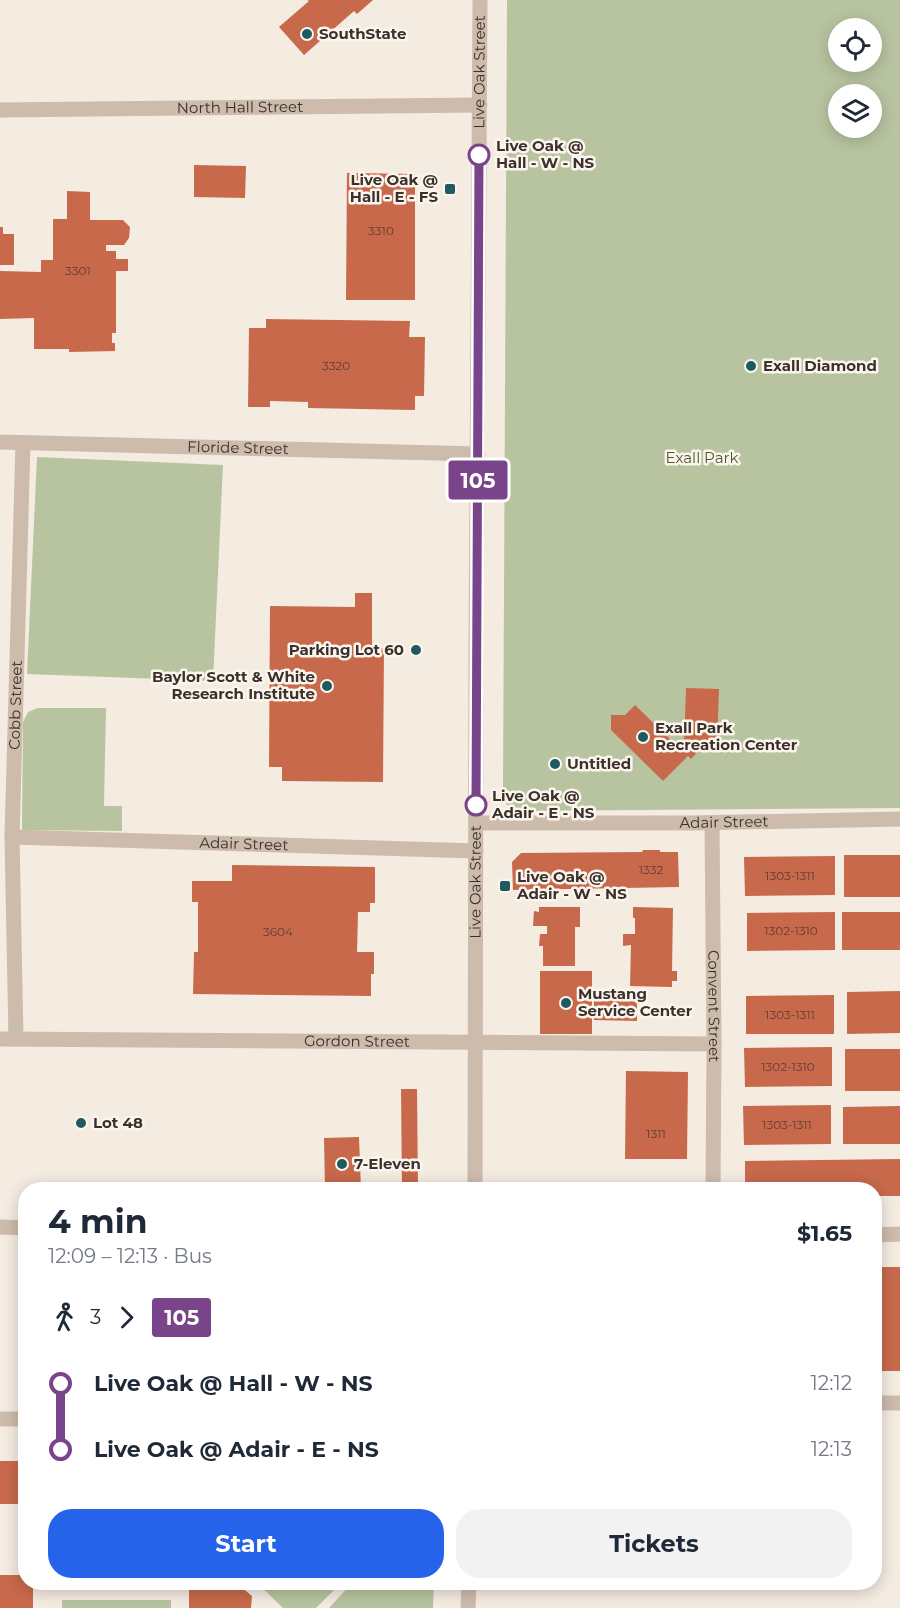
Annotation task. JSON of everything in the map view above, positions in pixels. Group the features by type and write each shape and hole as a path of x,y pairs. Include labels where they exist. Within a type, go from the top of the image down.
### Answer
{"street":[{"name":"Live Oak Street","path":"475,1182 480,0"},
{"name":"North Hall Street","path":"0,110 480,105"},
{"name":"Floride Street","path":"0,442 478,454"},
{"name":"Cobb Street","path":"16,1039 12,837 23,443"},
{"name":"Adair Street","path":"476,823 712,823 900,819"},
{"name":"Convent Street","path":"712,823 713,1182"},
{"name":"Adair Street","path":"12,837 476,850"},
{"name":"Gordon Street","path":"0,1039 714,1044"},
{"path":"0,1227 18,1228"},
{"path":"882,1234 900,1234"},
{"path":"882,1403 900,1403"},
{"path":"0,1419 18,1419"},
{"path":"468,1608 469,1590"}],"green space":[{"name":"Exall Park","path":"507,0 900,0 900,808 515,811 504,802"},
{"path":"37,457 223,465 213,681 27,674"},
{"path":"38,708 106,708 104,806 122,806 122,831 22,830 23,722 28,712"},
{"path":"264,1590 334,1590 316,1608 283,1608"},
{"path":"346,1590 434,1590 433,1608 329,1608"},
{"path":"62,1600 171,1600 171,1608 62,1608"}],"building":[{"name":"SouthState","path":"307,0 373,0 357,14 354,11 304,55 279,27 309,1"},
{"path":"194,165 246,166 245,198 194,197"},
{"path":"347,173 415,174 415,300 346,300"},
{"path":"67,191 90,192 90,220 123,220 130,227 129,238 124,245 106,245 106,251 116,251 116,259 128,259 128,271 116,271 116,333 112,333 115,351 69,352 69,349 34,349 34,318 0,319 0,271 41,272 41,260 53,260 53,219 67,219"},
{"path":"0,227 3,227 3,234 14,234 14,265 0,265"},
{"path":"266,319 410,321 409,337 425,337 424,396 415,396 415,410 308,408 308,402 270,401 270,407 248,407 249,328 266,328"},
{"name":"Baylor Scott & White Research Institute","path":"355,593 372,593 372,648 384,648 383,782 282,781 282,767 269,767 270,606 355,607"},
{"name":"Exall Park Recreation Center","path":"686,688 719,689 717,745 704,745 691,759 688,756 663,781 611,730 611,715 625,715 635,705 675,744 684,744"},
{"path":"643,850 678,852 679,887 513,890 512,862 521,853 642,852"},
{"path":"844,855 900,855 900,897 844,897"},
{"path":"835,856 835,895 745,896 744,857"},
{"path":"232,865 375,867 375,903 370,903 370,912 358,912 357,952 374,952 371,996 193,994 194,952 198,952 198,902 192,902 192,881 232,881"},
{"path":"539,907 580,907 580,927 575,927 575,966 543,966 543,946 539,946 540,934 547,934 547,926 533,926 534,911 539,912"},
{"path":"633,907 673,908 672,971 677,971 677,981 672,981 672,987 630,986 631,945 623,946 623,934 635,934"},
{"path":"835,912 835,950 747,951 747,913"},
{"path":"842,912 900,912 900,950 842,950"},
{"name":"Mustang Service Center","path":"540,971 592,971 592,1034 540,1034"},
{"path":"900,991 900,1033 847,1034 847,992"},
{"path":"594,993 606,993 605,997 637,997 637,1021 594,1020"},
{"path":"834,995 834,1034 746,1034 746,996"},
{"path":"832,1047 832,1086 745,1087 744,1048"},
{"path":"845,1049 900,1049 900,1091 845,1091"},
{"path":"626,1071 688,1072 687,1159 625,1159"},
{"name":"7-Eleven","path":"401,1089 417,1089 418,1182 402,1182"},
{"path":"831,1105 831,1144 744,1145 743,1106"},
{"path":"900,1106 900,1144 843,1144 843,1107"},
{"name":"7-Eleven","path":"359,1137 361,1182 325,1182 324,1138"},
{"path":"900,1159 900,1196 882,1196 882,1182 745,1182 745,1161"},
{"path":"882,1267 900,1267 900,1371 882,1371"},
{"path":"0,1461 18,1461 18,1504 0,1504"},
{"path":"0,1575 18,1575 18,1590 33,1590 33,1608 0,1608"},
{"path":"189,1590 245,1590 252,1596 251,1608 189,1608"}],"bus line":[{"name":"105","path":"476,805 479,155"}],"place":[{"name":"SouthState","path":"307,34"},
{"name":"Live Oak @ Hall - W - NS","path":"479,155"},
{"name":"Live Oak @ Hall - E - FS","path":"450,189"},
{"name":"Exall Diamond","path":"751,366"},
{"name":"Parking Lot 60","path":"416,650"},
{"name":"Baylor Scott & White Research Institute","path":"327,686"},
{"name":"Exall Park Recreation Center","path":"643,737"},
{"name":"Untitled","path":"555,764"},
{"name":"Live Oak @ Adair - E - NS","path":"476,805"},
{"name":"Live Oak @ Adair - W - NS","path":"505,886"},
{"name":"Mustang Service Center","path":"566,1003"},
{"name":"Lot 48","path":"81,1123"},
{"name":"7-Eleven","path":"342,1164"}]}
